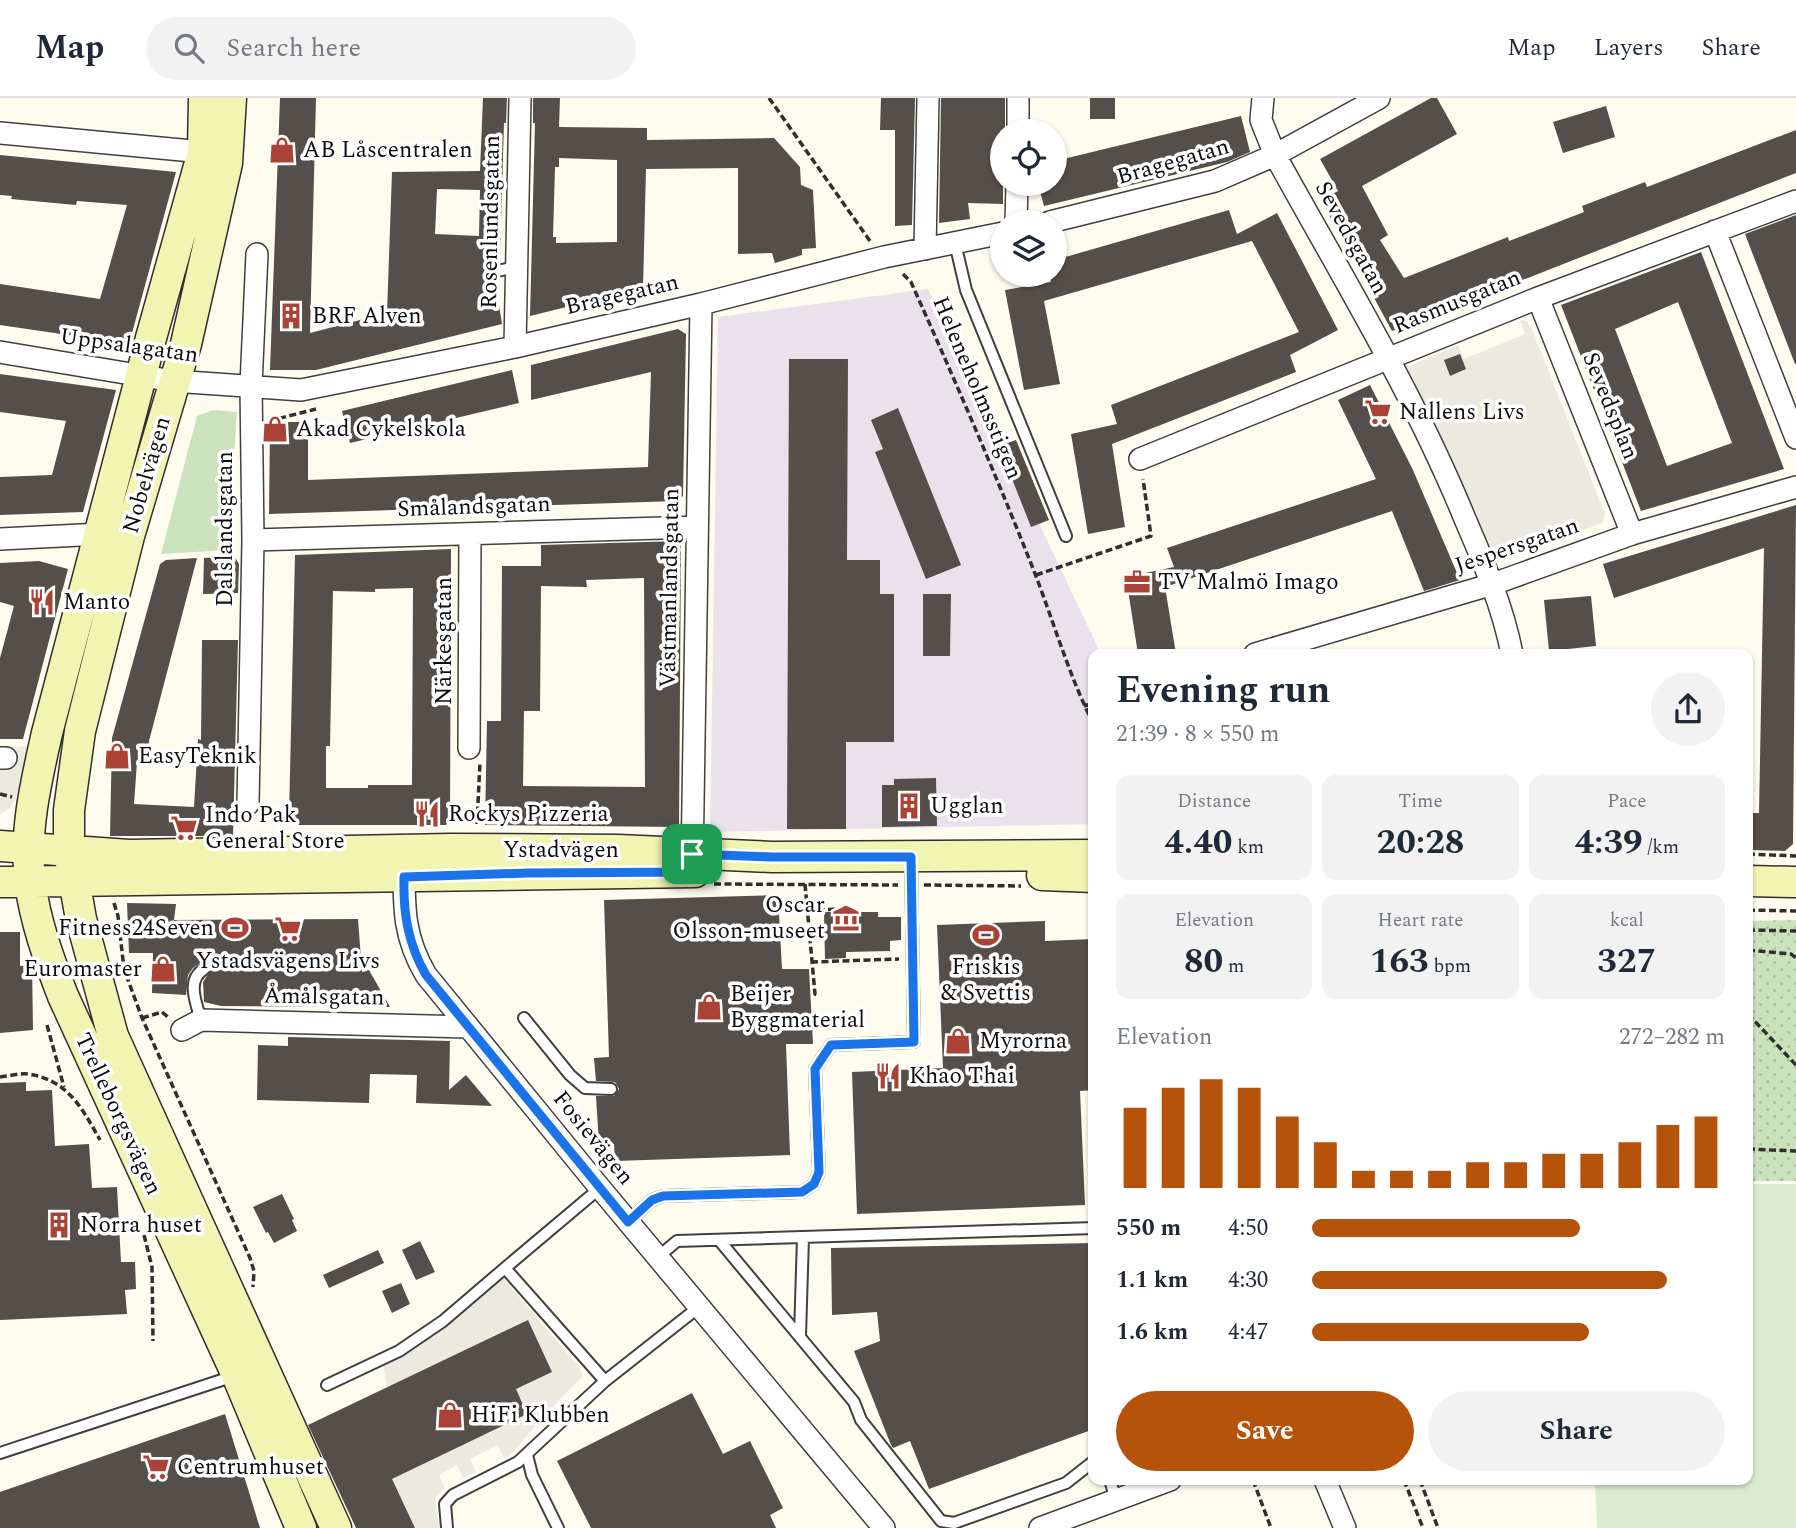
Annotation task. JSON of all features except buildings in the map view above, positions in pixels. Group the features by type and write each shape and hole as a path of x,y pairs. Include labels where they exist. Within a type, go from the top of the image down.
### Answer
{"main road":[{"name":"Nobelvägen","path":"14,846 33,797 47,733 141,376 203,152 204,98"},
{"name":"Nobelvägen","path":"72,866 69,810 80,731 129,536 186,344 227,163 231,98"},
{"name":"Ystadvägen","path":"14,846 72,866"},
{"name":"Trelleborgsvägen","path":"14,846 30,881 49,959 63,996 237,1375 301,1528"},
{"name":"Ystadvägen","path":"0,882 30,881 72,866 130,855 404,864 528,873 692,863 911,866 1011,873 1088,874"},
{"name":"Trelleborgsvägen","path":"72,866 81,919 113,1036 336,1528"},
{"path":"1753,881 1796,882"},
{"path":"1753,901 1796,902"}],"street":[{"name":"Rosenlundsgatan","path":"515,347 520,98"},
{"path":"925,249 928,98"},
{"path":"1018,98 1018,119"},
{"name":"Sevedsgatan","path":"1262,98 1261,120 1276,155 1440,457 1493,584 1511,649"},
{"name":"Bragegatan","path":"1067,218 1215,181 1276,155 1379,98"},
{"path":"0,133 203,152"},
{"name":"Rasmusgatan","path":"1140,459 1538,298 1796,201"},
{"path":"1715,230 1796,438"},
{"name":"Bragegatan","path":"250,385 301,390 515,347 701,304 884,257 990,236"},
{"name":"Dalslandsgatan","path":"248,804 253,540 250,385 257,254"},
{"name":"Sevedsplan","path":"1538,298 1632,534"},
{"name":"Västmanlandsgatan","path":"692,863 701,304"},
{"name":"Uppsalagatan","path":"0,352 173,381 250,385"},
{"name":"Jespersgatan","path":"1272,649 1493,584 1632,534 1796,487"},
{"name":"Smålandsgatan","path":"253,540 697,527"},
{"path":"0,539 101,534"},
{"name":"Närkesgatan","path":"469,748 470,534"},
{"name":"Fosievägen","path":"404,864 403,895 408,931 415,956 426,975 884,1528"},
{"name":"Åmålsgatan","path":"191,1025 468,1027"},
{"path":"1040,1528 1113,1490 1142,1485"},
{"path":"1327,1485 1345,1528"}],"lane":[{"path":"955,243 966,289 1066,536"},
{"path":"492,272 517,267"},
{"path":"628,1222 652,1200 663,1196 802,1192 814,1184 819,1172 815,1069 831,1045 914,1042 911,866"},
{"path":"191,1025 194,979 204,969"},
{"path":"524,1018 570,1076 585,1088 611,1089"},
{"path":"327,1385 399,1351 443,1321 600,1188"},
{"path":"658,1257 677,1241 1088,1228"},
{"path":"800,1336 803,1237"},
{"path":"719,1240 854,1402 861,1420 941,1521 954,1523 1066,1483 1088,1466"},
{"path":"505,1268 605,1381"},
{"path":"447,1528 445,1504 453,1495 527,1455 605,1381 699,1307"},
{"path":"0,1452 237,1375"},
{"path":"527,1455 532,1475 558,1528"}],"path":[{"name":"Heleneholmsstigen","path":"769,98 868,238 884,257 912,282 985,447 1070,673 1088,714"},
{"path":"1035,575 1151,536 1140,459"},
{"path":"1084,706 1088,705"},
{"path":"469,748 480,755 477,834"},
{"path":"1753,854 1796,856"},
{"path":"805,884 811,962 815,994 818,995"},
{"path":"783,901 806,902"},
{"path":"115,906 124,969 142,1018 250,1258 254,1271 252,1295"},
{"path":"807,910 849,909"},
{"path":"1753,910 1796,911"},
{"path":"1753,930 1796,931"},
{"path":"1753,950 1791,954 1796,958"},
{"path":"811,962 913,959"},
{"path":"142,1018 162,1012 191,1025"},
{"path":"1753,1019 1796,1065"},
{"path":"0,1077 27,1074 64,1087 85,1113 106,1150"},
{"path":"1753,1149 1796,1151"},
{"path":"143,1230 152,1268 153,1341"},
{"path":"1255,1485 1271,1528"},
{"path":"1406,1485 1423,1528"},
{"path":"1421,1485 1438,1528"}],"shaded area":[{"path":"928,289 1099,649 1088,649 1088,824 710,832 718,317"},
{"path":"1520,320 1527,321 1533,332 1605,514 1603,523 1494,561 1407,367 1458,345 1464,359 1525,334"},
{"path":"31,746 16,798 9,809 0,814 0,768 9,767 9,747"},
{"path":"500,1279 504,1279 579,1367 583,1376 540,1420 511,1455 504,1458 497,1445 470,1459 476,1472 463,1478 457,1465 439,1475 445,1488 435,1498 439,1528 415,1528 392,1479 527,1414 516,1389 552,1372 528,1321 387,1388 383,1364 438,1332"}],"green space":[{"path":"213,410 237,412 228,550 161,554 197,416"},
{"path":"1796,920 1796,1181 1753,1181 1753,921"},
{"path":"1753,1184 1796,1184 1796,1528 1597,1528 1595,1485 1753,1485"}],"place":[{"name":"AB Låscentralen","path":"282,150"},
{"name":"BRF Alven","path":"291,316"},
{"name":"Nallens Livs","path":"1378,412"},
{"name":"Akad Cykelskola","path":"275,429"},
{"name":"TV Malmö Imago","path":"1137,582"},
{"name":"Manto","path":"42,602"},
{"name":"EasyTeknik","path":"117,756"},
{"name":"Ugglan","path":"909,806"},
{"name":"Rockys Pizzeria","path":"427,814"},
{"name":"Indo Pak General Store","path":"184,828"},
{"name":"Oscar Olsson-museet","path":"846,918"},
{"name":"Fitness24Seven","path":"235,928"},
{"name":"Ystadsvägens Livs","path":"288,929"},
{"name":"Friskis & Svettis","path":"986,935"},
{"name":"Euromaster","path":"163,969"},
{"name":"Beijer Byggmaterial","path":"709,1007"},
{"name":"Myrorna","path":"958,1041"},
{"name":"Khao Thai","path":"888,1076"},
{"name":"Norra huset","path":"59,1225"},
{"name":"HiFi Klubben","path":"450,1415"},
{"name":"Centrumhuset","path":"156,1467"}],"route":[{"path":"692,854 911,857 914,1042 831,1045 815,1069 819,1172 814,1184 802,1192 663,1196 652,1200 628,1222 426,975 411,945 403,895 404,877 691,872 692,854"}]}
